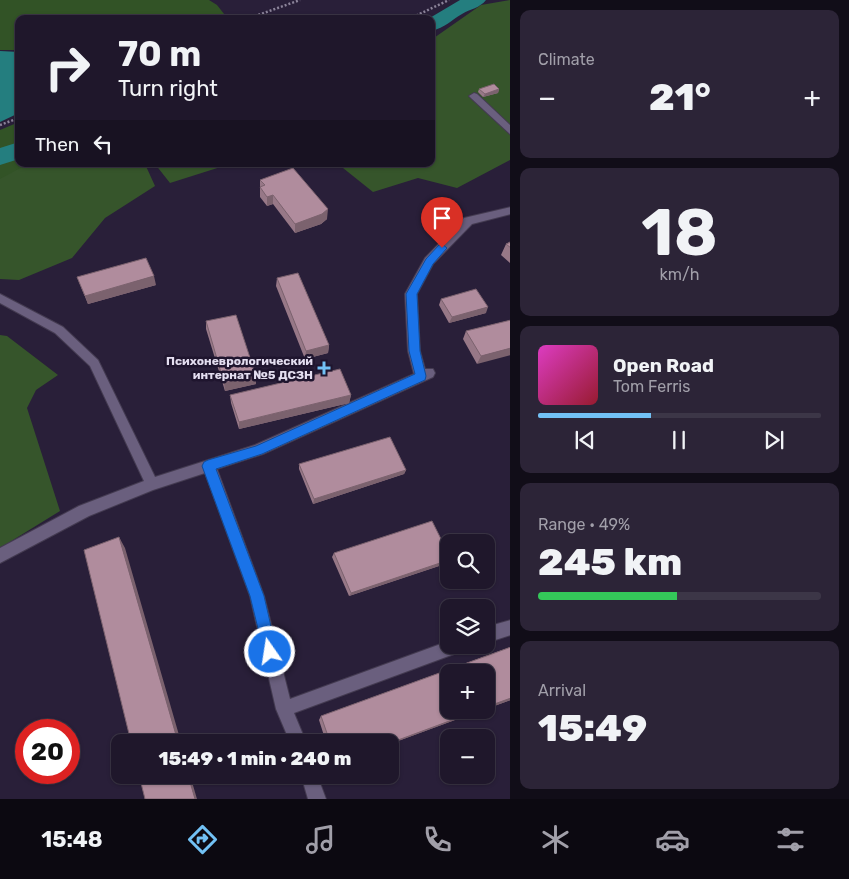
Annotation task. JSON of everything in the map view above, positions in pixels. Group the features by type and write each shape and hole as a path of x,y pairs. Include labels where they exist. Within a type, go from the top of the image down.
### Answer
{"lane":[{"path":"474,96 510,132"},
{"path":"0,556 84,511 152,484 258,450 425,375 414,351 412,294 430,261 468,221 510,210"},
{"path":"0,298 59,330 94,362 152,484"},
{"path":"208,466 257,596 284,709 295,734"},
{"path":"495,633 510,627"},
{"path":"284,709 440,652"},
{"path":"312,784 317,799"}],"path":[{"path":"258,15 300,0"},
{"path":"417,15 449,0"},
{"path":"0,125 15,119"}],"shaded area":[{"path":"0,0 209,0 217,5 225,15 15,15 15,50 0,50"},
{"path":"510,0 510,160 457,188 418,178 373,192 342,167 435,167 435,37 481,5"},
{"path":"0,51 15,52 15,115 0,122"},
{"path":"15,124 15,167 22,167 0,179 0,130"},
{"path":"0,162 15,162 15,167 146,167 155,186 105,218 72,258 19,280 0,279"},
{"path":"157,167 221,167 170,183"},
{"path":"0,335 7,336 58,375 36,390 27,408 60,511 0,548"}],"building":[{"path":"494,84 499,89 485,94 479,89"},
{"path":"293,168 328,209 322,214 295,224 273,195 267,197 260,187 265,185 260,180"},
{"path":"146,258 154,276 85,296 77,277"},
{"path":"298,273 329,345 306,351 277,278"},
{"path":"476,289 488,307 452,317 441,299"},
{"path":"236,315 256,376 224,383 206,321"},
{"path":"510,320 510,348 481,356 466,331"},
{"path":"340,369 351,395 239,422 230,395"},
{"path":"390,437 406,470 314,499 299,464"},
{"path":"432,521 440,537 440,563 351,593 334,553"},
{"path":"119,537 176,734 129,734 84,550"},
{"path":"510,647 510,698 495,704 495,664 464,664"},
{"path":"440,673 440,719 455,719 399,740 399,734 327,734 321,716"},
{"path":"141,784 191,784 195,799 145,799"}],"waterway":[{"path":"435,23 447,17 454,10 476,0"},
{"path":"0,157 15,151"}],"place":[{"name":"Психоневрологический интернат №5 ДСЗН","path":"324,368"}],"route":[{"path":"270,652 257,596 208,466 258,450 421,376 414,351 412,294 430,261 442,248"}]}
